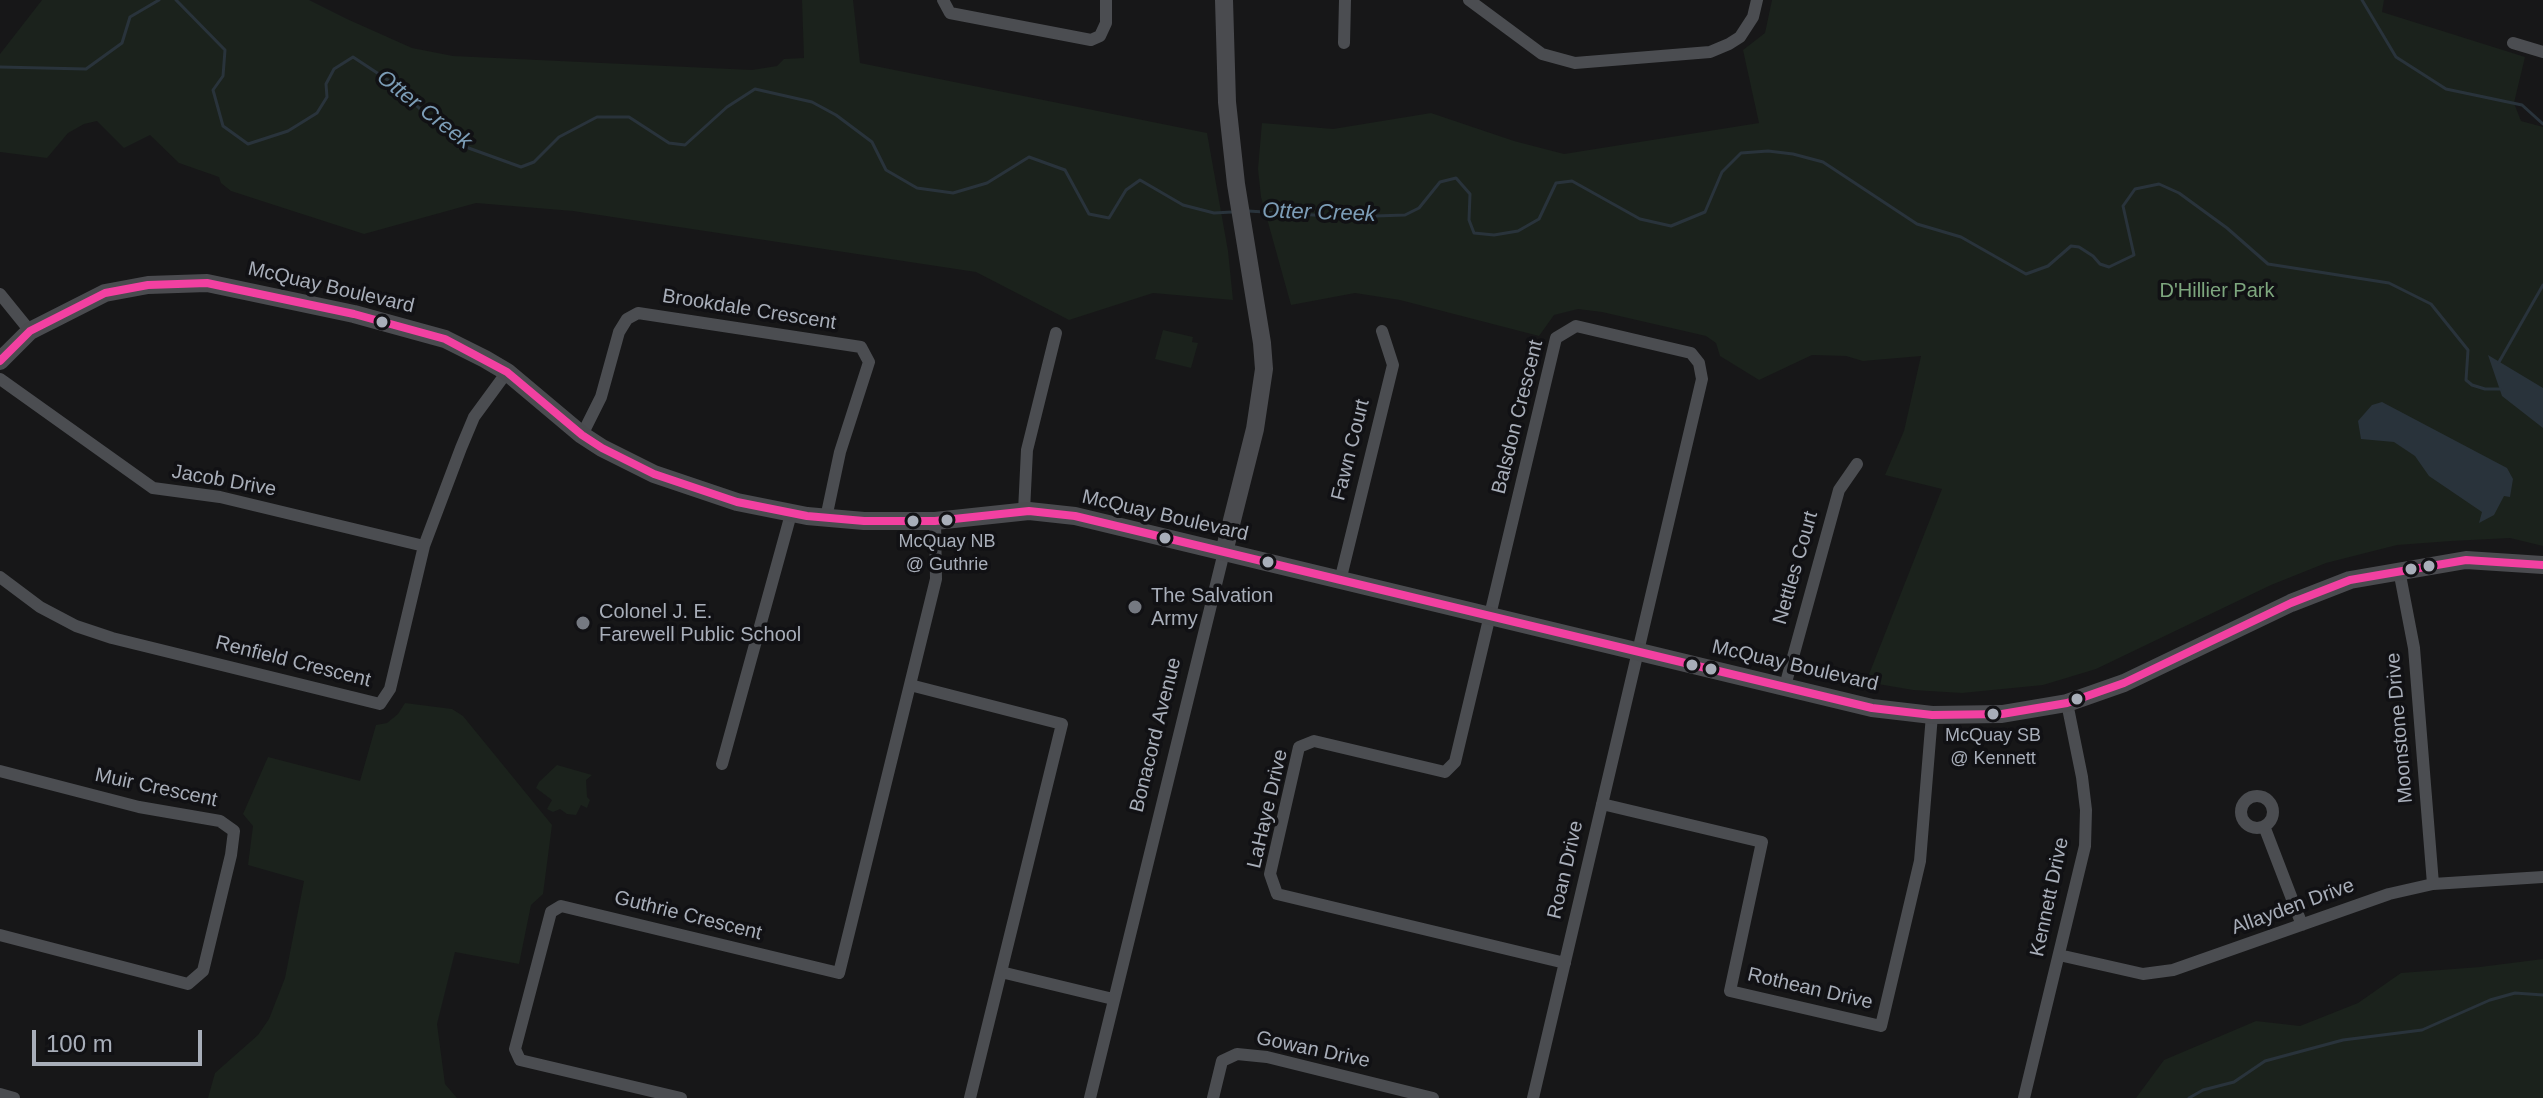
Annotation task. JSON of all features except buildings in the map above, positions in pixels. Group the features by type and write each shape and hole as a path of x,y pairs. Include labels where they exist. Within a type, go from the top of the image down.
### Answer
{"street":[{"path":"943,0 950,13 1091,40 1100,36 1106,23 1106,0"},
{"name":"Bonacord Avenue","path":"1090,1098 1255,429 1264,369 1227,102 1224,0"},
{"path":"1344,43 1345,0"},
{"path":"1469,0 1542,54 1575,63 1710,52 1740,37 1753,17 1757,0"},
{"path":"2513,43 2543,52"},
{"name":"McQuay Boulevard","path":"0,361 30,331 105,293 148,285 207,283 354,314 445,339 507,372 582,435 624,460 686,487 737,502 791,514 864,521 935,521 1024,511 1075,516 1872,708 1932,715 2002,714 2067,703 2124,683 2291,603 2350,580 2466,560 2543,565"},
{"path":"0,294 30,331"},
{"name":"Brookdale Crescent","path":"582,435 601,397 619,332 627,319 638,313 861,347 869,362 840,452 826,518"},
{"name":"Balsdon Crescent","path":"1490,617 1556,338 1576,326 1590,329 1691,353 1699,363 1702,379 1639,651"},
{"name":"Fawn Court","path":"1340,581 1393,365 1382,331"},
{"path":"1024,511 1027,450 1056,333"},
{"name":"Renfield Crescent","path":"0,577 40,607 76,626 112,638 380,704 390,689 424,546 474,417 507,372"},
{"name":"Jacob Drive","path":"0,379 153,488 220,497 424,546"},
{"name":"Nettles Court","path":"1785,686 1839,490 1857,464"},
{"path":"722,764 791,514"},
{"name":"Guthrie Crescent","path":"681,1098 520,1060 515,1049 551,912 561,906 839,973 936,579 935,521"},
{"name":"Moonstone Drive","path":"2399,570 2414,648 2433,884"},
{"name":"LaHaye Drive","path":"1490,617 1455,762 1445,772 1314,741 1299,747 1270,874 1277,894 1565,963"},
{"name":"Roan Drive","path":"1533,1098 1639,651"},
{"path":"910,685 1062,724 970,1098"},
{"name":"Kennett Drive","path":"2024,1098 2085,846 2082,777 2067,703"},
{"name":"Rothean Drive","path":"1602,804 1762,842 1730,991 1881,1026 1920,861 1932,715"},
{"name":"Muir Crescent","path":"0,771 139,807 220,821 234,831 203,971 188,984 0,935"},
{"path":"2264,826 2302,925"},
{"name":"Allayden Drive","path":"2059,955 2143,974 2173,970 2389,894 2433,884 2543,877"},
{"path":"1001,972 1113,999"},
{"name":"Gowan Drive","path":"1213,1098 1222,1061 1237,1054 1267,1057 1433,1098"},
{"path":"0,1094 14,1098"}],"green space":[{"path":"42,0 309,0 412,48 453,56 752,70 777,66 784,59 804,58 802,0 853,0 860,63 1207,133 1228,251 1233,300 1153,293 1069,320 976,272 573,211 476,203 364,234 231,191 219,177 179,163 150,135 124,148 97,121 68,133 47,158 0,152 0,54"},
{"name":"D'Hillier Park","path":"1772,0 2384,0 2382,12 2525,57 2514,103 2521,121 2543,127 2543,546 2510,538 2397,545 2326,563 2271,585 2096,669 2043,685 1962,693 1913,690 1866,682 1942,489 1885,475 1904,431 1921,356 1863,361 1846,356 1812,355 1759,380 1720,356 1716,343 1706,336 1602,312 1578,309 1554,315 1539,336 1400,300 1355,293 1291,305 1261,197 1258,169 1262,123 1333,129 1431,113 1564,154 1759,123 1743,50 1765,33"},
{"path":"1163,330 1193,337 1192,342 1198,343 1191,368 1155,359"},
{"path":"405,703 452,709 463,716 552,825 543,894 531,905 519,964 455,952 437,1024 445,1084 457,1098 208,1098 215,1073 258,1035 269,1019 285,978 304,881 248,865 253,826 243,814 268,757 360,781 376,725 387,723"},
{"path":"557,765 592,775 586,780 590,800 587,808 581,805 576,815 560,809 553,812 547,809 552,800 536,788"},
{"path":"2543,959 2543,1098 2136,1098 2164,1060 2256,1021 2300,1026 2358,1003 2401,973"}],"shaded area":[{"path":"2488,355 2543,388 2543,428 2502,396"},
{"path":"2382,402 2507,468 2513,479 2510,497 2504,496 2494,515 2479,523 2482,512 2429,476 2415,456 2394,442 2361,439 2358,421 2372,405"}],"waterway":[{"name":"Otter Creek","path":"0,67 86,69 122,43 130,17 159,0"},
{"name":"Otter Creek","path":"176,0 225,50 223,76 213,90 223,126 248,144 288,131 317,113 327,97 326,84 334,69 353,57 397,86 441,130 463,146 521,167 534,162 559,137 597,117 629,117 669,143 685,145 727,107 755,89 812,102 836,115 872,142 886,170 917,188 953,193 987,183 1029,157 1065,170 1089,214 1109,218 1126,190 1140,180 1183,205 1214,213 1232,212"},
{"path":"2362,0 2396,57 2446,89 2522,105 2543,124"},
{"name":"Otter Creek","path":"1248,211 1346,217 1405,215 1419,208 1440,182 1456,178 1470,194 1469,220 1474,233 1494,235 1518,231 1539,219 1556,183 1572,181 1640,219 1671,226 1705,212 1722,172 1741,153 1768,151 1823,162 1917,224 1961,237 2026,274 2048,266 2071,246 2079,247 2100,264 2109,267 2134,255 2123,206 2135,189 2159,184 2179,193 2227,228 2268,264 2389,283 2431,304 2468,350 2466,380 2485,389 2500,389"},
{"path":"2499,362 2543,285"},
{"path":"2189,1098 2203,1090 2234,1082 2265,1061 2343,1040 2422,1030 2490,1000 2515,993 2543,995"}],"transit line":[{"path":"0,361 30,331 105,293 148,285 207,283 354,314 445,339 507,372 602,448 654,474 737,502 807,516 864,521 935,521 1029,511 1075,516 1872,708 1932,715 2002,714 2067,703 2124,683 2291,603 2350,580 2466,560 2543,565"}],"place":[{"name":"McQuay NB @ Guthrie","path":"947,520"},
{"name":"The Salvation Army","path":"1135,607"},
{"name":"Colonel J. E. Farewell Public School","path":"583,623"},
{"name":"McQuay SB @ Kennett","path":"1993,714"}]}
